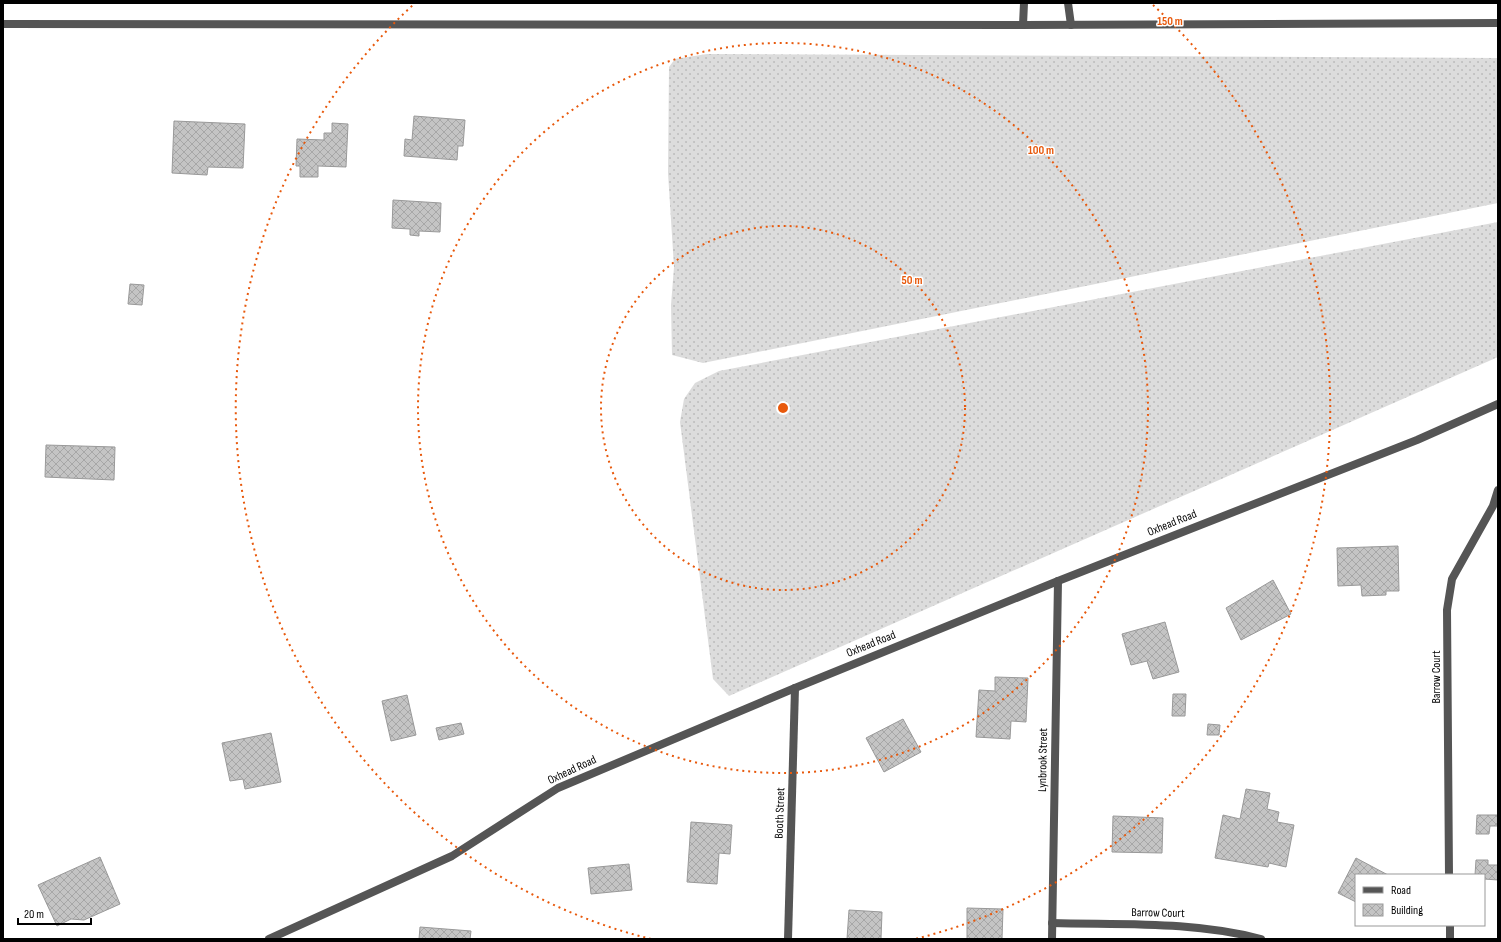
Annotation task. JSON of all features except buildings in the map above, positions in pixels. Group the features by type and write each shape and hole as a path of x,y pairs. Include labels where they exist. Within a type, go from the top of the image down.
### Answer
{"street":[{"path":"1023,25 1024,3"},
{"path":"1068,3 1071,25"},
{"path":"3,24 1071,25 1498,23"},
{"name":"Oxhead Road","path":"269,939 452,856 558,788 796,688 1058,581 1417,440 1498,404"},
{"name":"Barrow Court","path":"1449,874 1447,610 1452,579 1493,506 1498,490"},
{"name":"Lynbrook Street","path":"1052,939 1058,581"},
{"name":"Booth Street","path":"788,939 796,688"},
{"name":"Barrow Court","path":"1052,923 1194,926 1261,939"},
{"path":"1450,926 1450,939"}],"shaded area":[{"path":"707,54 1498,58 1498,203 703,363 672,355 671,305 674,267 668,173 669,67 675,59"},
{"path":"1498,222 1498,357 729,696 713,679 680,422 684,399 695,383 719,371"}]}
